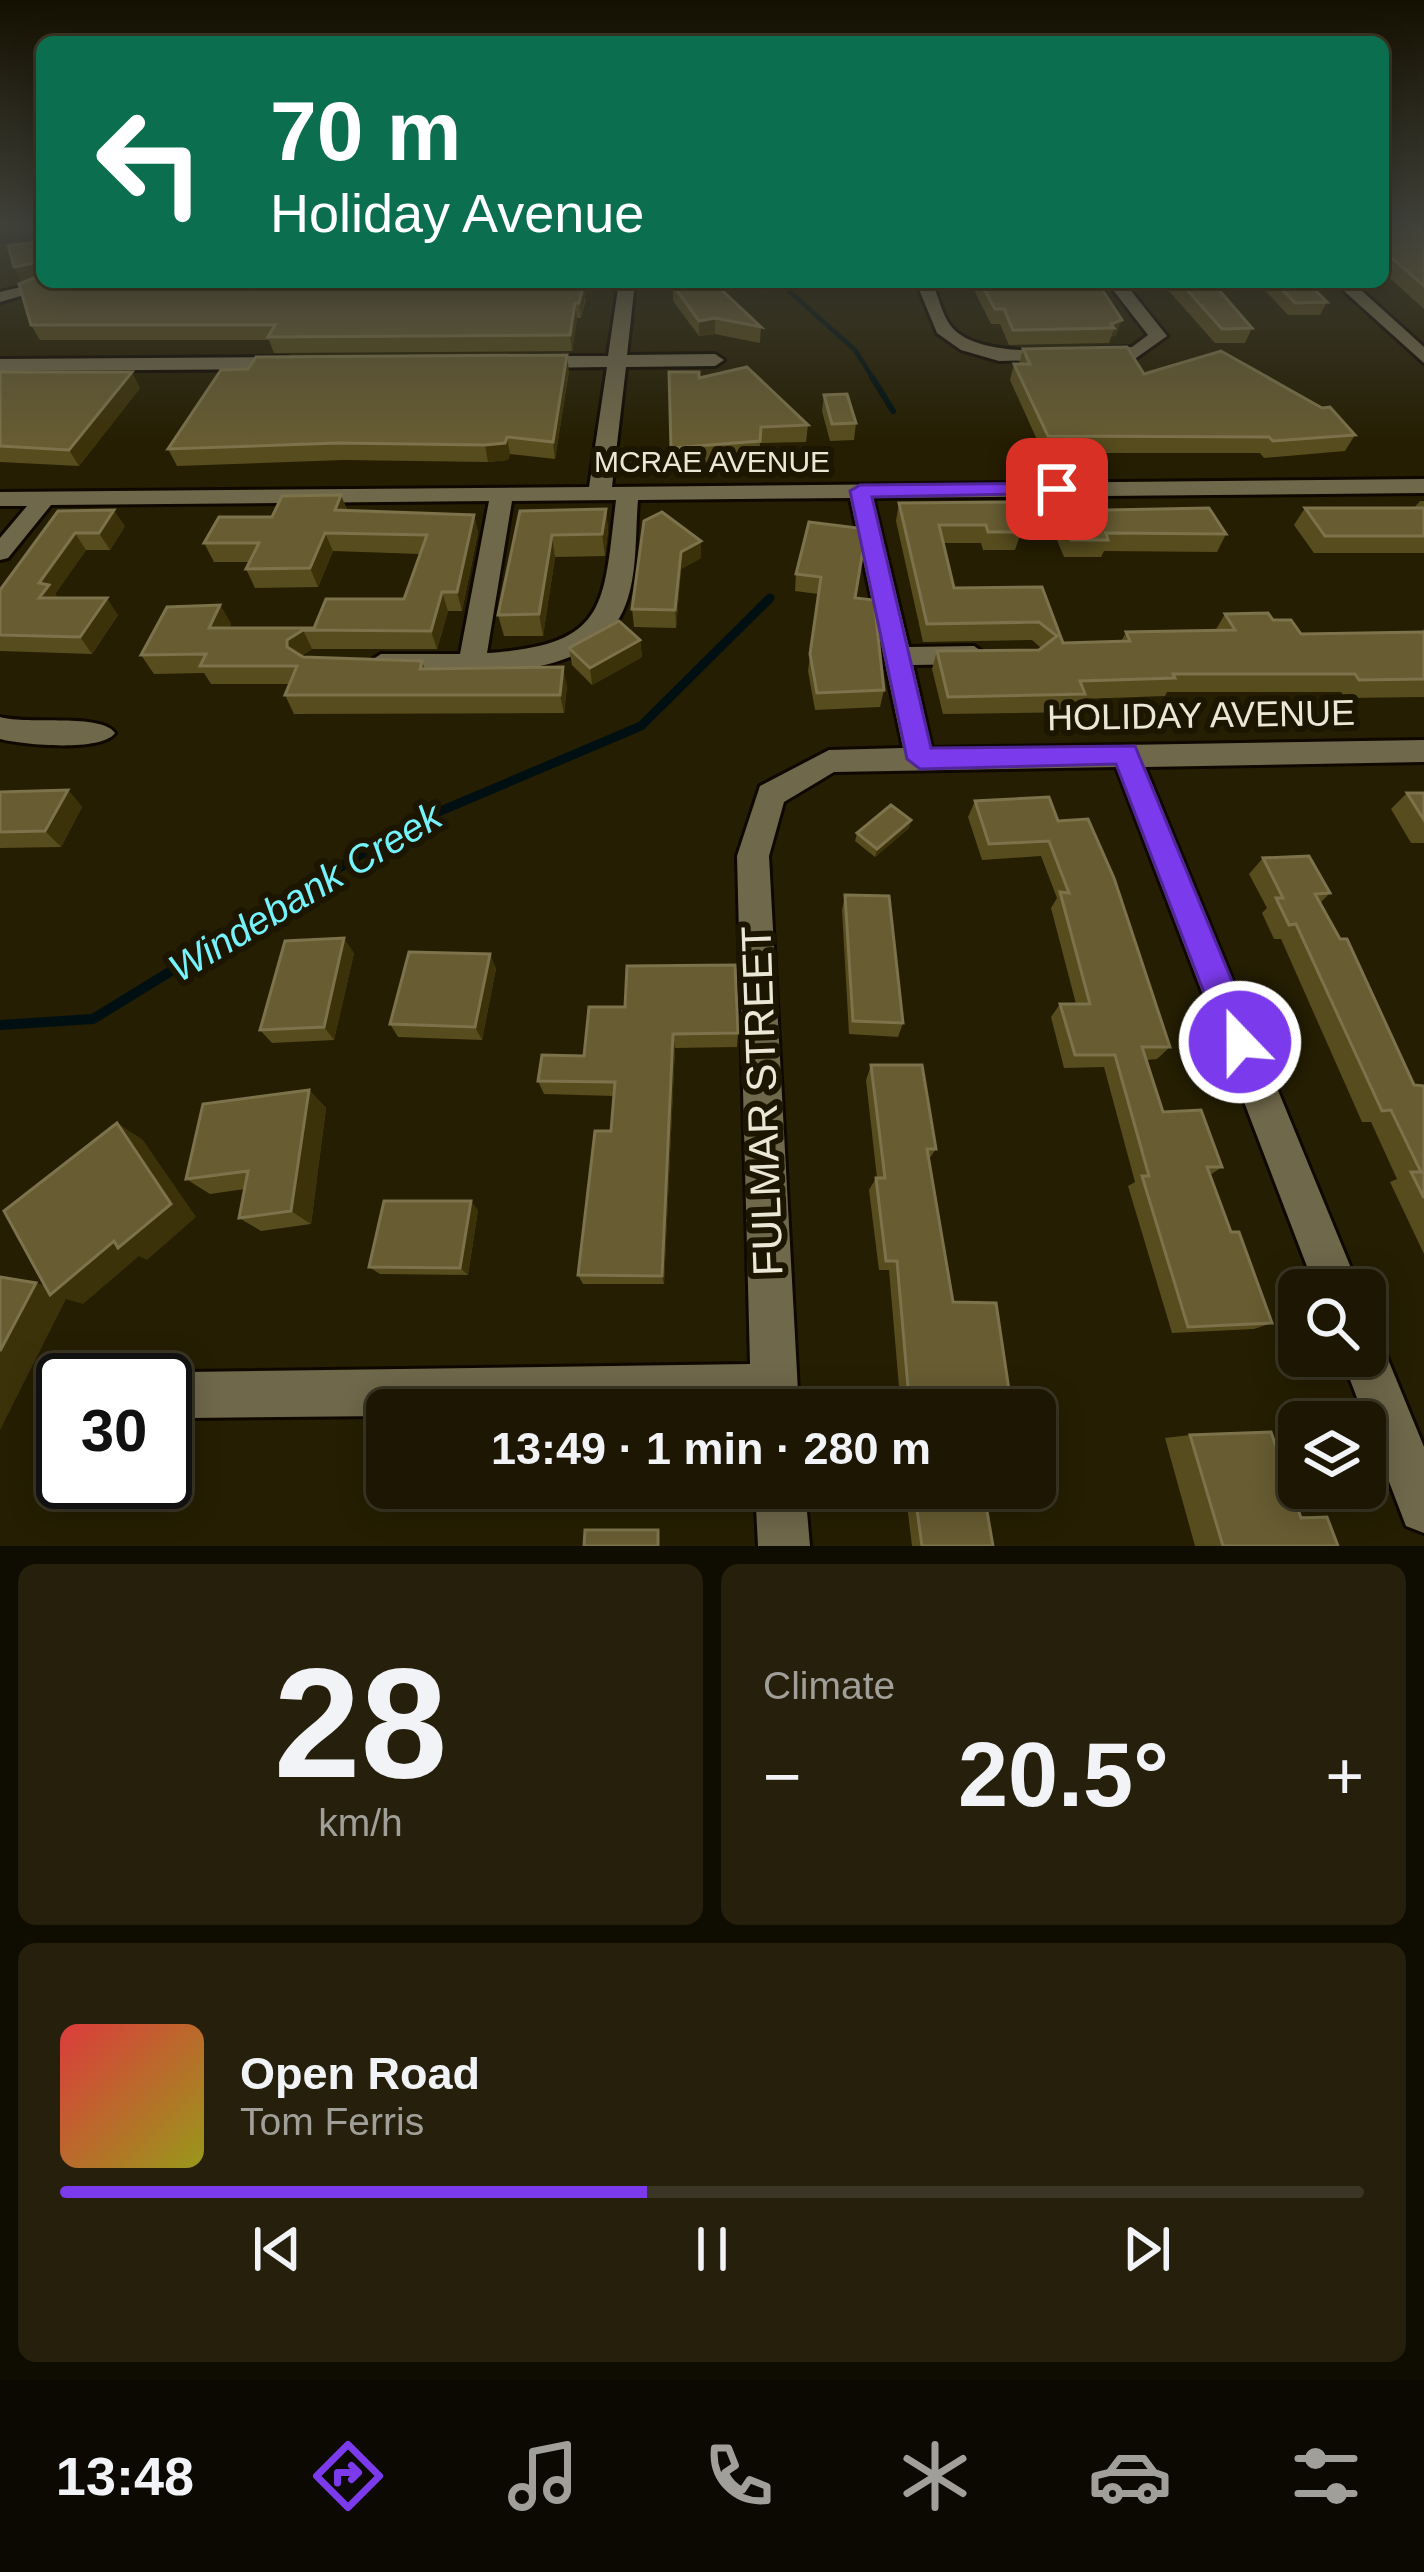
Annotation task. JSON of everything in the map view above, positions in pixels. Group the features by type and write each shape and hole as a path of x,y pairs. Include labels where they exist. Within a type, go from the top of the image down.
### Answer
{"street":[{"path":"600,491 625,298"},
{"path":"931,298 943,329 967,346 999,355 1136,352 1158,336 1128,298"},
{"path":"1360,298 1424,357"},
{"path":"500,362 715,360"},
{"path":"0,365 309,363"},
{"name":"MCRAE AVENUE","path":"0,499 1424,486"},
{"path":"358,662 472,663 562,650 593,633 610,612 628,491"},
{"path":"860,491 920,759"},
{"path":"472,663 502,493"},
{"path":"0,553 45,498"},
{"path":"898,656 1009,654"},
{"path":"0,728 18,733 100,733"},
{"name":"HOLIDAY AVENUE","path":"771,795 829,761 1424,752"},
{"path":"1125,753 1330,1269"},
{"name":"FULMAR STREET","path":"771,795 753,856 774,1389"},
{"path":"1372,1377 1424,1508"},
{"path":"192,1395 366,1396"},
{"path":"781,1509 784,1546"}],"building":[{"path":"23,298 580,298 575,303 570,335 268,337 275,325 31,325"},
{"path":"682,298 730,298 761,327 715,318 699,321"},
{"path":"989,298 1108,298 1122,320 1111,324 1114,328 1013,330 1004,309 995,309"},
{"path":"1194,298 1226,298 1252,328 1222,329"},
{"path":"1290,298 1327,302 1295,303"},
{"path":"1127,347 1144,374 1221,351 1322,408 1330,407 1355,435 1273,441 1269,437 1048,436 1014,364 1030,364 1023,349"},
{"path":"567,355 553,442 507,437 505,443 485,445 338,443 168,449 221,370 248,369 256,357"},
{"path":"747,367 808,425 761,427 760,441 671,448 669,372 699,372 699,378"},
{"path":"0,372 132,372 69,450 0,446"},
{"path":"847,394 856,423 832,424 824,395"},
{"path":"341,495 335,510 474,515 457,592 442,592 431,631 303,630 287,640 287,647 303,657 422,661 420,669 563,667 560,695 285,695 297,666 200,666 206,654 141,655 167,607 220,605 209,628 314,628 326,599 404,599 427,535 325,533 310,568 246,569 259,543 204,543 219,517 272,517 282,496"},
{"path":"1010,502 1021,532 988,532 986,525 939,525 954,588 1042,587 1063,643 1130,641 1126,632 1235,630 1225,614 1268,613 1273,620 1291,620 1301,634 1424,632 1424,679 1359,680 1355,674 1173,674 1175,678 1080,681 1085,694 948,697 937,651 1039,650 1057,636 1039,622 927,624 899,503"},
{"path":"1209,508 1226,534 1106,533 1108,540 1071,540 1058,511"},
{"path":"1305,508 1424,508 1424,536 1325,536"},
{"path":"606,509 602,534 552,535 539,614 498,615 520,511"},
{"path":"114,510 99,533 75,533 39,583 49,585 39,598 107,598 80,637 0,635 0,590 58,511"},
{"path":"662,512 701,541 681,552 675,610 632,609 644,521"},
{"path":"809,522 858,528 863,550 855,598 874,600 884,690 817,693 810,654 821,577 796,574"},
{"path":"619,621 640,640 590,668 569,648"},
{"path":"68,790 45,831 0,832 0,792"},
{"path":"1407,793 1424,793 1424,820"},
{"path":"1049,797 1058,821 1088,819 1114,878 1170,1047 1142,1047 1163,1112 1201,1110 1222,1167 1207,1167 1231,1232 1239,1232 1272,1323 1188,1327 1142,1176 1149,1176 1115,1055 1075,1055 1060,1004 1090,1004 1060,892 1069,893 1049,841 989,844 975,801"},
{"path":"891,805 911,820 877,849 857,833"},
{"path":"1309,856 1330,893 1315,894 1340,939 1347,939 1414,1085 1424,1086 1424,1198 1411,1172 1421,1172 1391,1110 1382,1111 1296,924 1289,925 1276,898 1283,898 1263,858"},
{"path":"845,895 889,896 903,1023 853,1021"},
{"path":"344,938 324,1027 260,1030 285,941"},
{"path":"409,952 490,954 475,1027 390,1024"},
{"path":"735,965 738,1033 673,1034 662,1276 578,1275 595,1131 611,1131 615,1082 538,1081 542,1055 584,1056 589,1007 625,1007 627,966"},
{"path":"871,1065 922,1065 936,1149 927,1149 953,1302 996,1303 1009,1389 908,1389 897,1261 886,1261 876,1178 885,1178"},
{"path":"309,1090 291,1211 239,1218 248,1171 186,1179 203,1104"},
{"path":"117,1123 171,1204 118,1248 114,1241 50,1295 4,1211"},
{"path":"384,1201 471,1201 460,1268 369,1267"},
{"path":"0,1277 36,1283 0,1351"},
{"path":"1271,1432 1278,1452 1278,1509 1298,1509 1301,1518 1327,1517 1338,1546 1223,1546 1190,1435"},
{"path":"917,1509 987,1509 993,1546 922,1546"},
{"path":"585,1530 658,1530 658,1546 584,1546"}],"waterway":[{"name":"Windebank Creek","path":"797,298 855,350 874,380"},
{"name":"Windebank Creek","path":"872,377 893,411"},
{"name":"Windebank Creek","path":"410,824 641,726 770,598"},
{"name":"Windebank Creek","path":"410,824 415,821"},
{"name":"Windebank Creek","path":"0,1025 93,1019 410,824"}],"route":[{"path":"1057,489 860,491 920,759 1125,753 1240,1042"}]}
